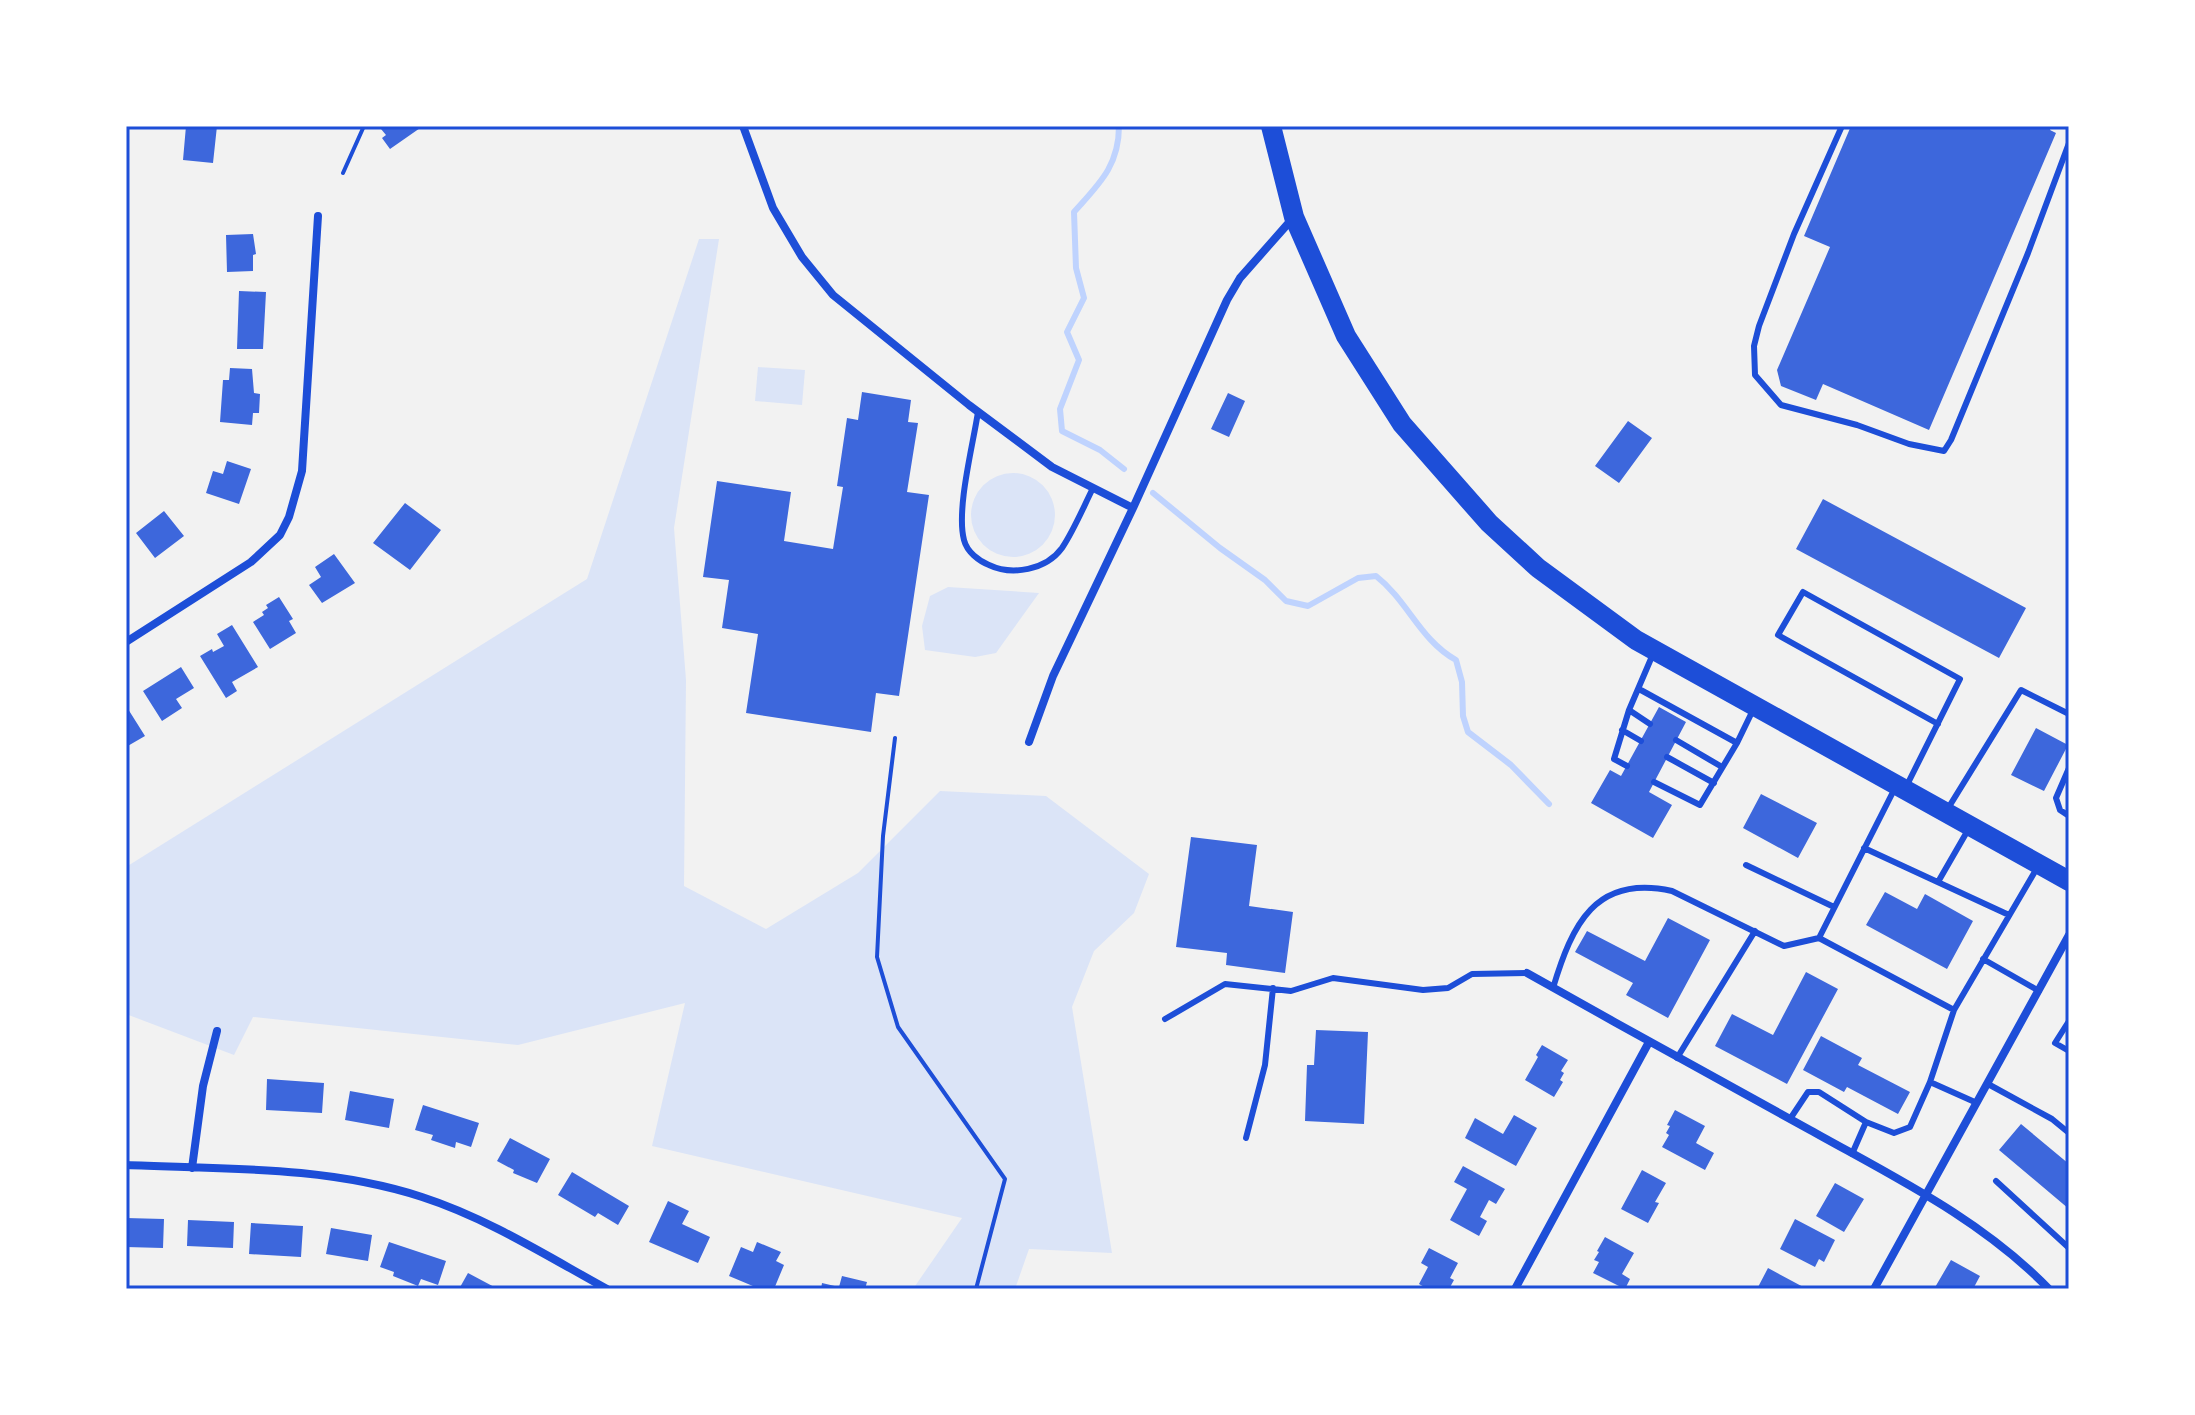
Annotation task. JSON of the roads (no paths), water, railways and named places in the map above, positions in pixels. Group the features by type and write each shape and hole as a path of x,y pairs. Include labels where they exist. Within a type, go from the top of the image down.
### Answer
{"main road":[{"path":"1271,126 1294,217 1346,336 1402,424 1489,523 1538,568 1654,651 2069,881"}],"street":[{"path":"743,126 773,208 789,237 839,300 1052,467 1133,508"},
{"path":"126,642 251,562 280,535 289,517 302,471 318,216"},
{"path":"1029,742 1053,676 1227,300 1240,278 1294,217"},
{"path":"1874,1289 2069,935"},
{"path":"1527,973 1927,1194 1992,1239 2049,1289"},
{"path":"192,1168 200,1101 217,1031"},
{"path":"1515,1289 1649,1042"},
{"path":"126,1165 314,1173 400,1190 444,1204 489,1225 607,1289"}],"lane":[{"path":"1842,126 1794,234 1759,326 1754,346 1755,375 1781,405 1857,425 1909,444 1944,451 2028,253 2068,147"},
{"path":"978,412 962,518 964,543 979,560 999,570 1009,571 1043,564 1060,550 1093,488"},
{"path":"1819,938 1864,848 1938,724 1960,679 1803,592 1778,635 1938,724"},
{"path":"1627,766 1614,759 1629,710 1654,651"},
{"path":"1639,689 1737,743"},
{"path":"1946,813 2021,690 2069,714"},
{"path":"1654,782 1700,805 1737,743 1754,707"},
{"path":"1629,710 1650,724"},
{"path":"1622,730 1641,741"},
{"path":"1676,740 1722,767"},
{"path":"1667,757 1714,783"},
{"path":"2069,768 2056,798 2060,810 2069,816"},
{"path":"1938,882 1970,827"},
{"path":"1864,848 2009,915"},
{"path":"1746,865 1834,907"},
{"path":"1790,1119 1808,1092 1819,1092 1866,1122 1894,1133 1910,1127 1930,1082 1954,1010 2039,865"},
{"path":"1553,988 1566,946 1594,907 1619,890 1642,887 1672,891 1784,946 1819,938 1954,1010"},
{"path":"1677,1058 1755,931"},
{"path":"1983,959 2039,991"},
{"path":"1165,1019 1225,984 1291,991 1333,978 1423,990 1448,988 1472,974 1527,973"},
{"path":"1246,1138 1265,1065 1273,988"},
{"path":"2069,1021 2055,1043 2069,1051"},
{"path":"1930,1082 1977,1103"},
{"path":"1988,1084 2052,1119 2069,1133"},
{"path":"1852,1154 1866,1122"},
{"path":"1996,1181 2069,1248"}],"waterway":[{"path":"1119,126 1115,152 1106,174 1074,212 1076,268 1084,298 1067,332 1079,360 1060,409 1062,431 1100,450 1124,469"},
{"path":"1153,493 1265,580 1286,601 1308,606 1358,578 1376,576 1433,642 1456,660 1468,732 1511,765 1549,804"}]}
